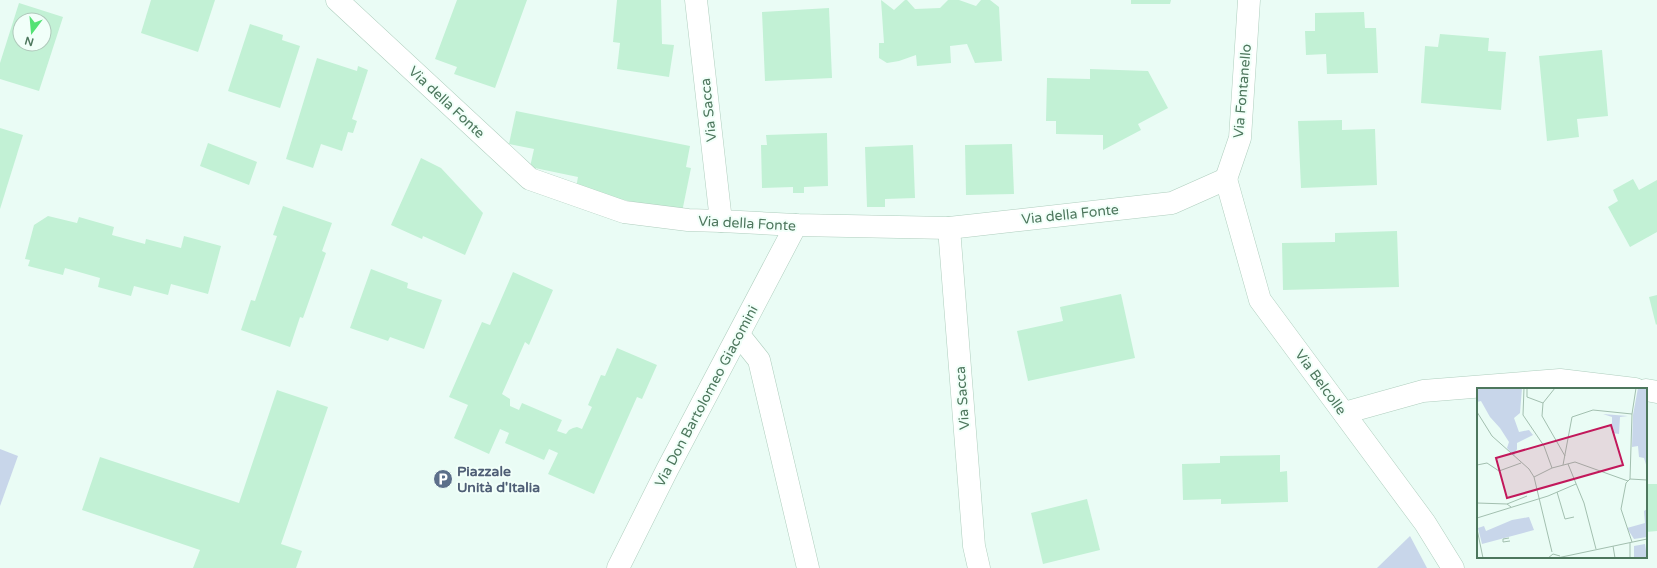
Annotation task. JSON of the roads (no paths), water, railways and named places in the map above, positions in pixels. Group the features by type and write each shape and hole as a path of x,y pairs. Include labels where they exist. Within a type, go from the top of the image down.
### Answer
{"street":[{"name":"Via della Fonte","path":"337,0 530,179 624,212 688,220 796,225 949,228 1172,203 1226,179"},
{"name":"Via Sacca","path":"696,0 721,221"},
{"name":"Via Fontanello","path":"1226,179 1240,138 1249,0"},
{"name":"Via Belcolle","path":"1226,179 1260,300 1425,523 1453,568"},
{"name":"Via Don Bartolomeo Giacomini","path":"618,568 667,470 796,225"},
{"name":"Via Sacca","path":"949,228 974,546 979,568"},
{"path":"739,335 759,360 808,568"},
{"path":"1344,414 1423,391 1560,380 1627,388"},
{"path":"1647,390 1657,392"}],"place":[{"name":"Piazzale Unità d'Italia","path":"443,479"}]}
